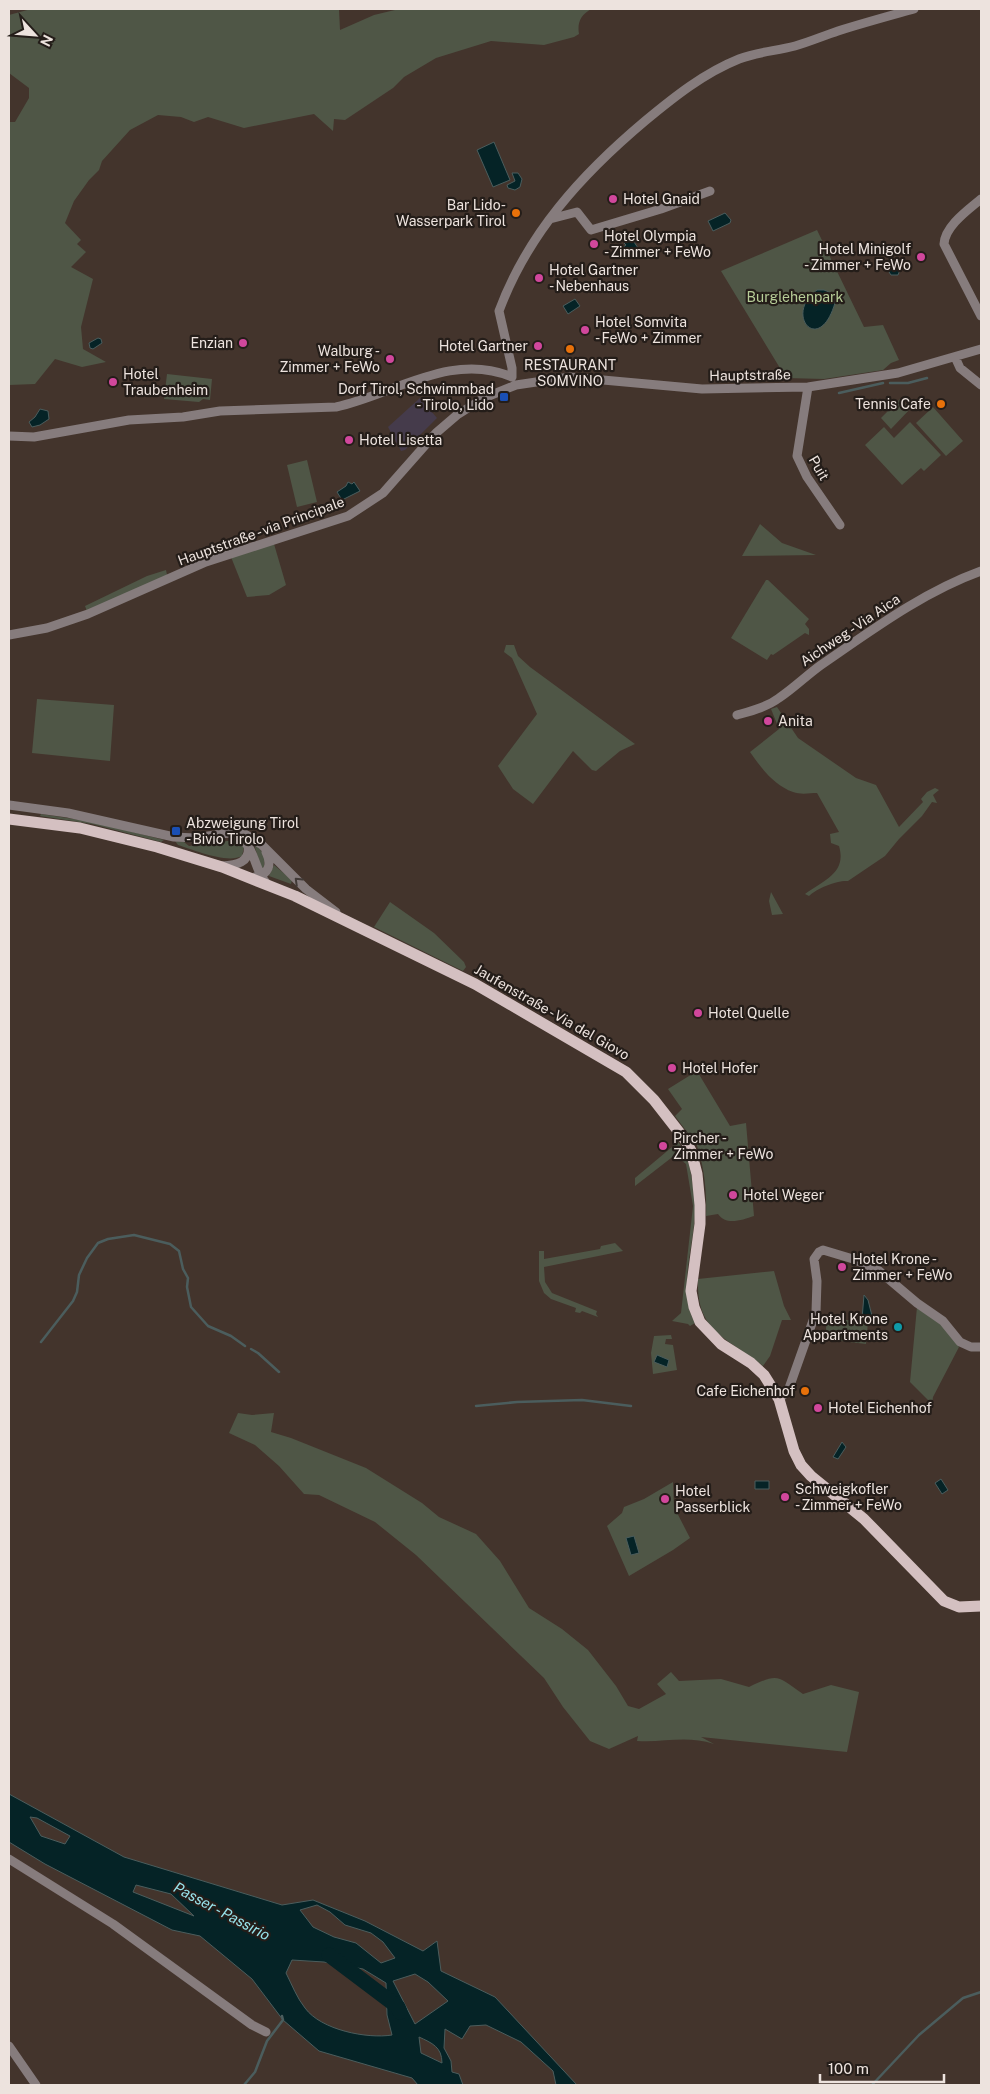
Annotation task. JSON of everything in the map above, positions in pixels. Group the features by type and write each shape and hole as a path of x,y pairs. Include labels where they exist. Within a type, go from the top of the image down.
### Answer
{"main road":[{"name":"Jaufenstraße - Via del Giovo","path":"9,819 80,828 108,834 222,866 328,910 475,984 626,1072 654,1100 686,1141 691,1151 697,1174 700,1224 692,1290 694,1307 700,1322 721,1344 764,1375 779,1398 794,1451 801,1465 811,1476 864,1519 944,1601 959,1607 981,1606"}],"street":[{"path":"514,381 498,311 525,254 550,219 586,175 611,151 674,97 713,71 753,54 794,46 914,9"},
{"path":"550,219 577,212 591,230 661,209 710,191"},
{"path":"981,199 951,227 944,244 981,316"},
{"name":"Hauptstraße","path":"514,381 570,377 702,389 808,387 898,373 981,349"},
{"path":"955,357 960,368 981,385"},
{"path":"9,436 34,437 129,420 183,417 220,411 336,407 352,404 429,375 450,371 483,371 504,374 514,381"},
{"name":"Hauptstraße - via Principale","path":"9,635 47,628 88,614 206,562 348,516 383,493 436,433 457,415 514,381"},
{"name":"Puit","path":"808,387 797,456 807,477 840,526"},
{"name":"Aichweg - Via Aica","path":"737,715 754,710 780,698 806,676 887,620 944,586 981,570"},
{"path":"9,806 68,813 174,837 195,838 235,832 245,834 262,845 306,889 339,914 366,930"},
{"path":"228,834 247,843 260,876 270,886"},
{"path":"222,866 239,864 244,861 249,851 247,843"},
{"path":"246,877 260,876 265,872 269,864 267,853 262,845"},
{"path":"779,1398 788,1391 816,1312 817,1281 814,1259 822,1250 853,1259 878,1270 943,1321 960,1342 971,1347 981,1347"},
{"path":"9,1859 113,1924 252,2025 266,2032"},
{"path":"9,2046 36,2085"}],"shaded area":[{"path":"420,398 437,418 405,450 401,451 388,427"}],"green space":[{"path":"31,9 339,9 340,30 374,15 399,9 591,9 580,19 579,34 574,37 544,45 491,41 436,58 404,77 393,88 345,120 334,119 333,131 314,114 244,128 208,117 194,122 181,117 158,115 130,130 102,161 99,170 89,180 74,201 65,223 81,240 77,244 86,252 71,267 93,279 81,327 83,349 106,362 82,367 55,359 35,384 9,385 9,122 15,122 29,98 29,88 9,73 9,15"},
{"name":"Burglehenpark","path":"817,230 864,327 883,325 899,360 891,363 883,370 824,379 786,378 721,271"},
{"path":"167,374 212,379 210,400 203,399 199,402 164,399"},
{"path":"900,399 910,409 891,429 881,418"},
{"path":"933,407 963,441 946,456 916,423"},
{"path":"910,422 941,455 924,471 921,468 902,485 865,445 884,427 894,438"},
{"path":"307,460 317,502 297,507 287,465"},
{"path":"760,524 782,543 816,555 742,556"},
{"path":"274,544 286,585 269,595 247,597 231,557"},
{"path":"166,570 167,575 88,614 85,606 147,576"},
{"path":"766,580 809,619 805,624 809,629 809,635 805,633 773,655 771,654 767,660 731,638"},
{"path":"506,645 514,645 518,656 530,667 635,744 620,751 596,771 592,770 573,751 533,804 513,789 498,766 537,714 512,658 504,652"},
{"path":"37,699 114,705 110,761 32,753"},
{"path":"777,707 798,738 856,778 876,785 899,827 923,802 921,799 927,792 935,788 939,790 933,795 937,803 932,802 922,816 885,856 848,881 828,885 809,896 805,894 832,875 840,863 839,846 831,843 830,834 839,832 817,793 799,793 786,789 768,775 750,752 779,729 771,709"},
{"path":"41,814 94,822 164,840 161,842 92,824 40,816"},
{"path":"235,840 244,847 242,856 236,858 210,855 178,845 175,841 184,842 189,846"},
{"path":"254,844 263,855 265,861 263,869 261,868"},
{"path":"274,865 292,880 291,884 269,876"},
{"path":"771,892 783,914 772,915 769,901"},
{"path":"390,902 434,933 464,962 466,967 463,971 374,927"},
{"path":"697,1071 730,1126 746,1123 754,1216 730,1221 721,1218 718,1214 706,1216 706,1197 701,1158 695,1140 693,1140 675,1116 682,1109 668,1089"},
{"path":"678,1142 688,1161 695,1202 687,1297 695,1323 690,1326 672,1321 681,1313 693,1206 686,1164 675,1155 635,1186 635,1178"},
{"path":"615,1243 623,1251 544,1267 545,1282 552,1293 597,1311 598,1317 582,1311 580,1313 575,1312 576,1308 551,1299 544,1293 539,1281 539,1251 544,1251 544,1259 600,1249 601,1246"},
{"path":"774,1271 784,1306 791,1320 782,1320 770,1356 763,1366 726,1340 708,1323 702,1311 698,1279"},
{"path":"917,1307 940,1322 959,1347 933,1397 932,1404 910,1382"},
{"path":"827,1318 868,1322 866,1344 825,1339"},
{"path":"671,1335 672,1339 666,1339 665,1344 673,1345 677,1370 653,1374 651,1353 654,1336"},
{"path":"238,1413 252,1415 274,1413 271,1432 366,1468 422,1503 439,1517 476,1534 500,1561 529,1608 562,1629 588,1650 616,1686 628,1706 639,1709 666,1694 657,1684 671,1672 679,1681 721,1679 749,1687 772,1678 777,1678 803,1694 831,1685 859,1692 847,1752 701,1737 714,1744 694,1740 637,1741 638,1736 609,1749 590,1741 563,1707 544,1678 416,1555 375,1522 319,1495 304,1494 279,1466 255,1445 229,1433"},
{"path":"673,1482 674,1507 690,1538 629,1576 607,1526 622,1513 624,1507 644,1499"}],"water":[{"path":"494,142 510,180 493,187 477,150"},
{"path":"512,173 518,173 522,179 520,187 515,190 508,188 507,185 515,181"},
{"path":"725,213 731,220 730,223 713,231 708,221"},
{"path":"628,240 634,242 640,251 634,257 630,252 622,258 617,252 626,245 624,243"},
{"path":"892,258 900,270 898,275 891,275 885,266 886,262"},
{"path":"817,290 831,293 835,303 828,319 821,327 813,329 807,326 803,310 807,300"},
{"path":"575,299 580,306 568,314 563,306"},
{"path":"98,338 101,339 102,343 93,349 90,348 89,343"},
{"path":"40,409 48,411 49,419 40,425 32,427 29,422"},
{"path":"348,482 352,484 354,482 360,491 342,500 337,492 346,486"},
{"path":"864,1295 868,1300 873,1320 862,1319"},
{"path":"657,1355 669,1360 667,1367 654,1362"},
{"path":"842,1442 846,1447 838,1459 833,1457"},
{"path":"941,1479 948,1490 942,1494 935,1483"},
{"path":"755,1481 769,1481 769,1489 755,1489"},
{"path":"634,1536 639,1553 631,1555 626,1538"},
{"path":"9,1794 124,1857 282,1905 313,1900 365,1921 423,1951 437,1941 441,1971 495,1997 577,2085 556,2085 553,2071 521,2042 486,2025 470,2026 462,2039 445,2029 444,2048 451,2061 452,2072 459,2074 463,2085 418,2085 412,2078 319,2051 283,2020 252,1979 200,1936 172,1930 45,1864 9,1842","holes":["30,1817 37,1818 70,1836 65,1844 41,1836","136,1885 171,1894 194,1916 133,1892","317,1905 330,1912 345,1925 371,1933 383,1942 395,1958 381,1963 356,1943 334,1937 313,1927 300,1910","292,1960 324,1962 363,1969 386,1983 387,2015 392,2035 370,2036 358,2034 322,2022 312,2016 302,2004 286,1973","415,1974 428,1982 448,2001 415,2024 393,1981","419,2037 438,2049 442,2063 421,2053"]}],"waterway":[{"path":"890,383 908,383 927,378"},
{"path":"839,393 883,383"},
{"path":"41,1342 73,1301 77,1292 79,1275 87,1258 98,1243 108,1239 134,1235 170,1244 179,1251 183,1269 188,1278 187,1287 191,1307 208,1326 231,1336 245,1346"},
{"path":"251,1349 279,1372"},
{"path":"476,1406 517,1402 582,1400 631,1406"},
{"name":"Passer - Passirio","path":"329,1955 398,2007 400,2012"},
{"path":"872,2085 919,2035 963,1998 981,1992"},
{"path":"244,2085 255,2072 267,2041 283,2020 282,2016"}],"place":[{"name":"Hotel Gnaid","path":"613,199"},
{"name":"Bar Lido- Wasserpark Tirol","path":"516,213"},
{"name":"Hotel Olympia - Zimmer + FeWo","path":"594,244"},
{"name":"Hotel Minigolf - Zimmer + FeWo","path":"921,257"},
{"name":"Hotel Gartner - Nebenhaus","path":"539,278"},
{"name":"Hotel Somvita - FeWo + Zimmer","path":"585,330"},
{"name":"Enzian","path":"243,343"},
{"name":"Hotel Gartner","path":"538,346"},
{"name":"RESTAURANT SOMVINO","path":"570,349"},
{"name":"Walburg - Zimmer + FeWo","path":"390,359"},
{"name":"Hotel Traubenheim","path":"113,382"},
{"name":"Dorf Tirol, Schwimmbad - Tirolo, Lido","path":"504,397"},
{"name":"Tennis Cafe","path":"941,404"},
{"name":"Hotel Lisetta","path":"349,440"},
{"name":"Anita","path":"768,721"},
{"name":"Abzweigung Tirol - Bivio Tirolo","path":"176,831"},
{"name":"Hotel Quelle","path":"698,1013"},
{"name":"Hotel Hofer","path":"672,1068"},
{"name":"Pircher - Zimmer + FeWo","path":"663,1146"},
{"name":"Hotel Weger","path":"733,1195"},
{"name":"Hotel Krone - Zimmer + FeWo","path":"842,1267"},
{"name":"Hotel Krone Appartments","path":"898,1327"},
{"name":"Cafe Eichenhof","path":"805,1391"},
{"name":"Hotel Eichenhof","path":"818,1408"},
{"name":"Schweigkofler - Zimmer + FeWo","path":"785,1497"},
{"name":"Hotel Passerblick","path":"665,1499"}]}
